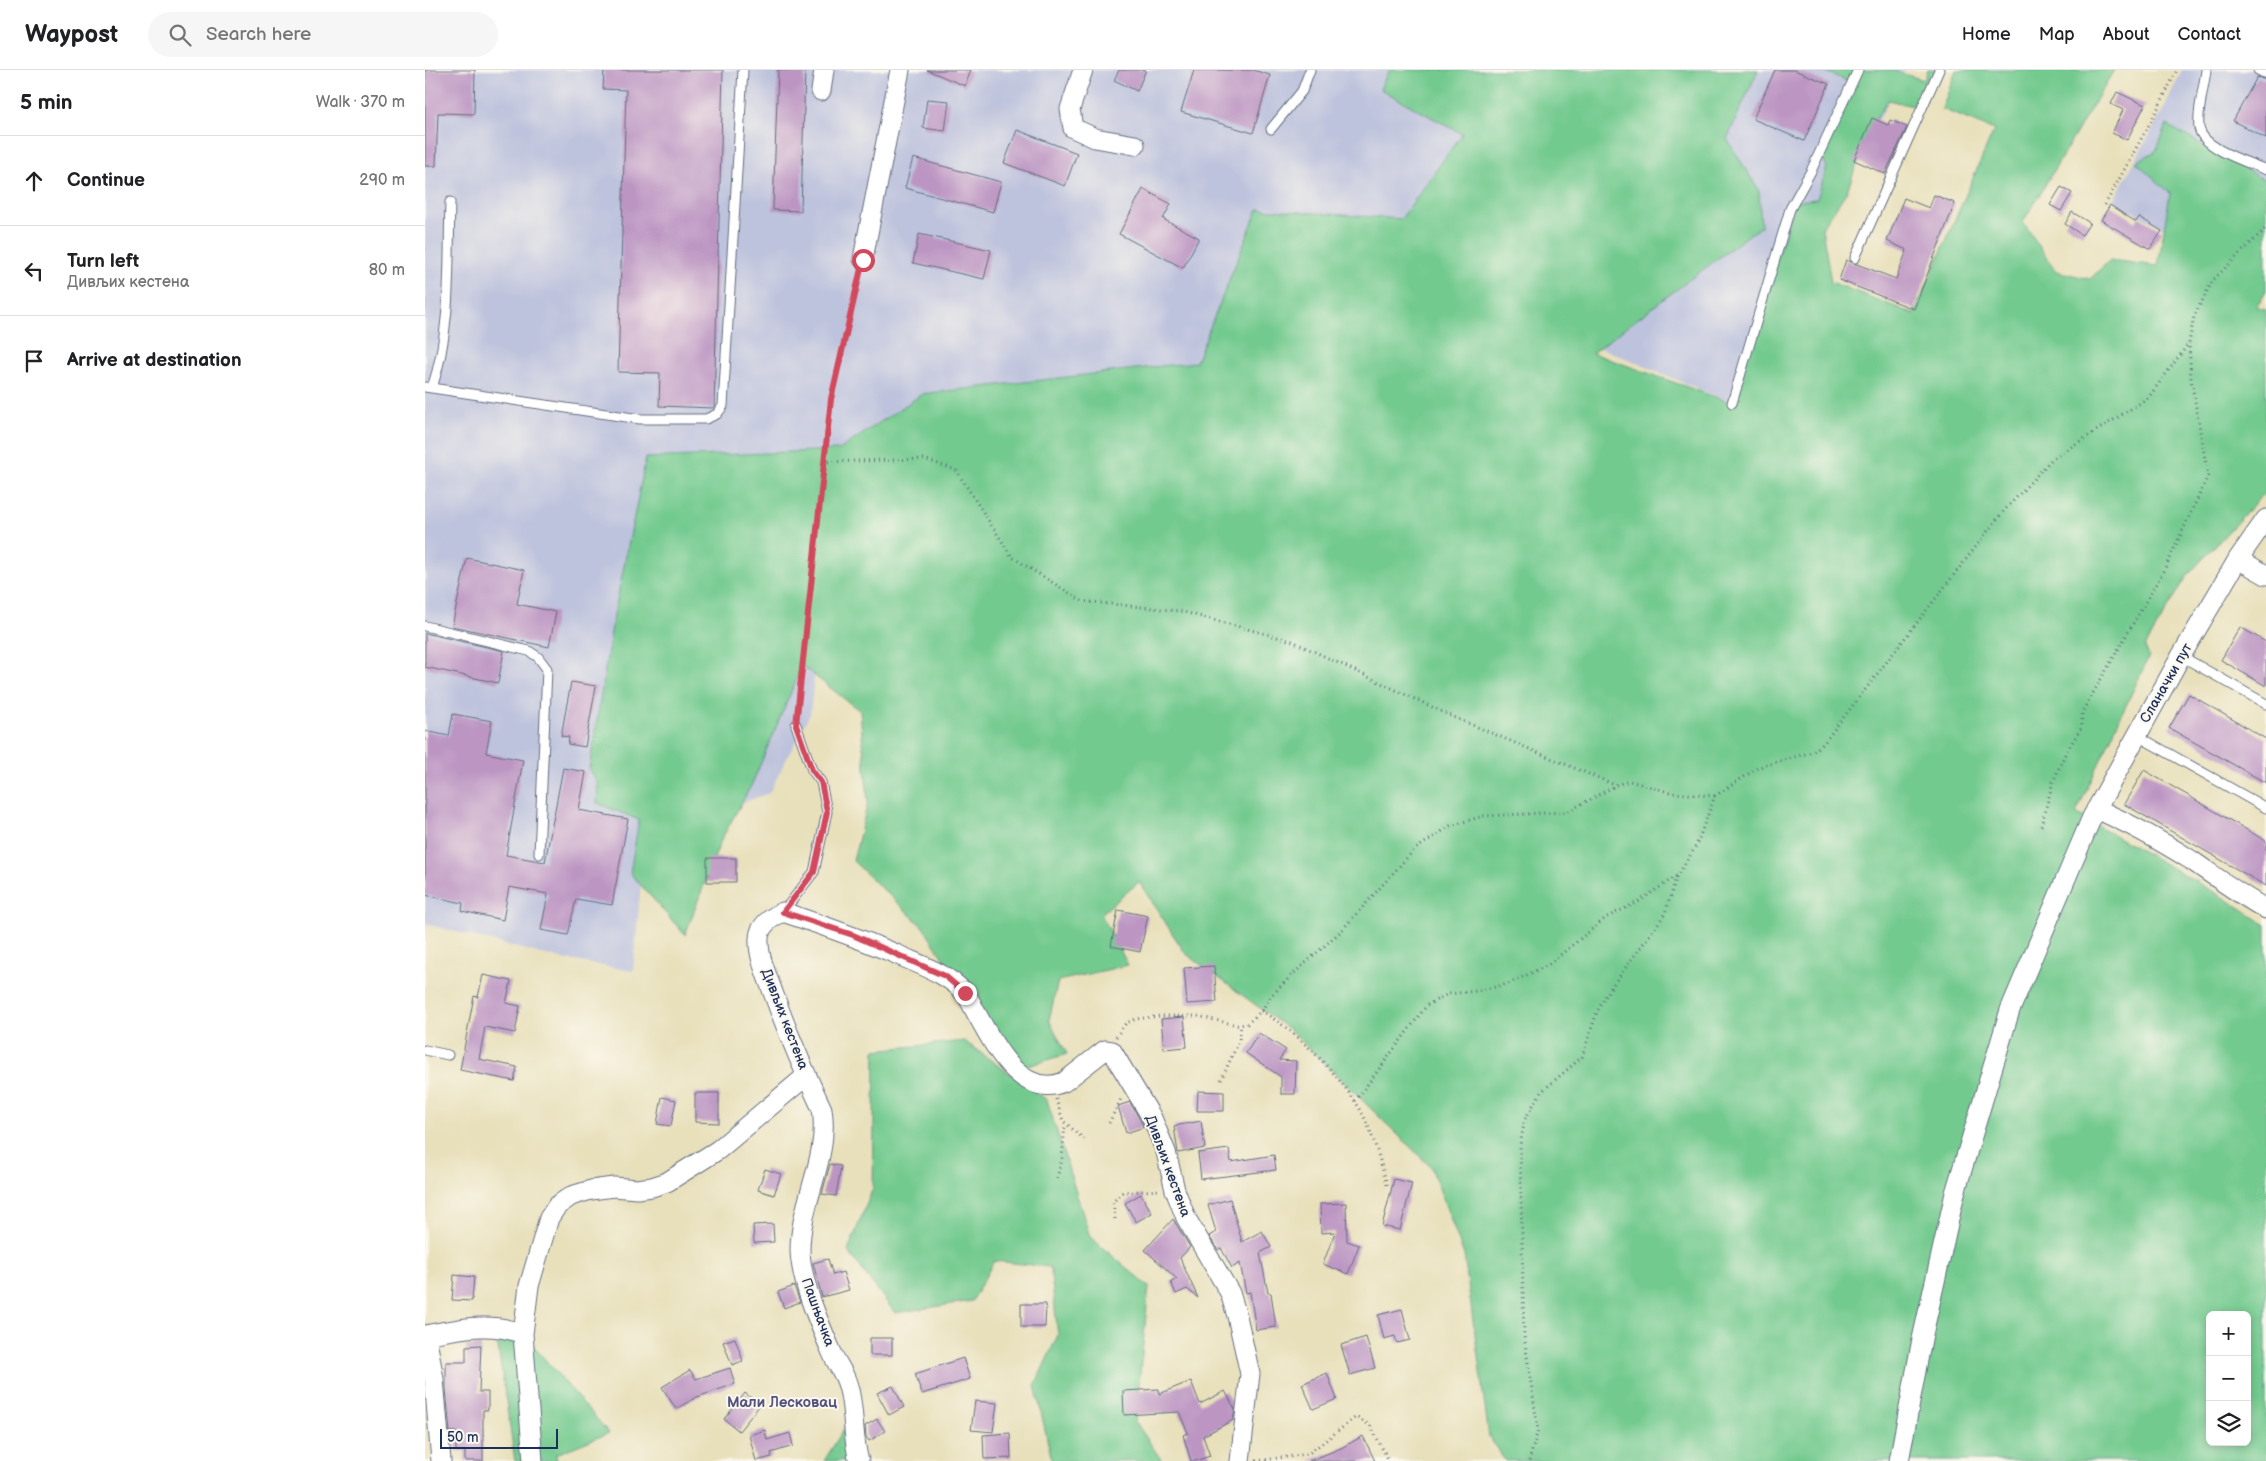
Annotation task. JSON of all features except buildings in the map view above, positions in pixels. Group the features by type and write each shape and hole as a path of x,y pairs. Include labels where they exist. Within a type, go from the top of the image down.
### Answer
{"street":[{"path":"821,91 824,70"},
{"path":"863,260 900,70"},
{"path":"1083,70 1070,109 1073,128 1095,138 1135,145"},
{"name":"Сланачки пут","path":"1899,1461 1955,1193 2010,1010 2094,813 2181,656 2238,559 2266,520"},
{"path":"2238,559 2266,575"},
{"path":"2094,813 2113,815 2190,860 2266,909"},
{"path":"783,912 853,935 945,976 965,993 984,1028 1007,1062 1030,1082 1052,1087 1064,1082 1099,1053 1109,1049"},
{"name":"Дивљих кестена","path":"533,1461 523,1334 529,1286 549,1218 557,1206 571,1196 591,1190 614,1187 637,1189 667,1182 718,1150 807,1076 766,974 759,938 761,930 771,918 783,912"},
{"name":"Дивљих кестена","path":"1109,1049 1152,1118 1166,1152 1175,1190 1186,1218 1230,1293 1250,1374 1240,1461"},
{"name":"Пашњачка","path":"807,1076 822,1108 824,1131 821,1151 804,1214 800,1251 803,1271 813,1304 848,1387 855,1449 859,1461"},
{"path":"441,1461 434,1379 425,1335 480,1326 511,1329 523,1334"}],"lane":[{"path":"450,202 445,335 441,362 428,388 622,417 676,420 706,419 717,414 723,406 743,70"},
{"path":"1271,129 1302,91 1310,70"},
{"path":"1732,403 1790,209 1811,171 1858,70"},
{"path":"1855,258 1939,70"},
{"path":"2206,70 2199,117 2199,129 2203,138 2214,147 2266,170"},
{"path":"2258,70 2266,74"},
{"path":"425,626 529,651 539,657 547,669 539,854"},
{"path":"2181,656 2266,704"},
{"path":"783,912 814,872 827,812 821,782 812,770 796,725"},
{"path":"2136,735 2266,808"},
{"path":"425,1050 448,1055"}],"path":[{"path":"2105,205 2177,70"},
{"path":"2041,826 2053,782 2066,752 2081,726 2082,712 2164,570 2208,476 2191,379 2189,343 2194,316 2213,280 2266,228"},
{"path":"796,725 831,399 863,260"},
{"path":"1529,1461 1538,1430 1523,1336 1520,1145 1525,1119 1541,1092 1582,1057 1597,1012 1609,990 1665,914 1678,875 1696,846 1715,796 1759,767 1812,752 1823,744 2001,514 2052,459 2148,398 2189,343"},
{"path":"823,462 924,459 956,470 1013,557 1082,601 1180,611 1292,641 1451,716 1615,785"},
{"path":"1109,1049 1119,1030 1127,1023 1136,1019 1197,1016 1241,1025 1247,1024 1261,1011 1272,995 1341,931 1414,850 1450,826 1483,816 1567,812 1615,785 1630,781 1672,793 1715,796"},
{"path":"1355,1101 1427,1005 1449,994 1477,991 1509,984 1548,965 1607,917 1638,902 1678,875"},
{"path":"1261,1011 1279,1021 1308,1047 1355,1101 1364,1116 1388,1188"},
{"path":"1221,1080 1239,1041 1241,1025"},
{"path":"1109,1123 1119,1100 1133,1086"},
{"path":"1052,1087 1065,1123 1062,1159 1057,1178"},
{"path":"1065,1123 1084,1139"},
{"path":"1115,1220 1113,1202 1123,1192 1175,1190"},
{"path":"1255,1461 1308,1454 1356,1417 1370,1425 1389,1461"}],"shaded area":[{"path":"425,70 1905,70 1732,403 1508,309 1196,362 922,394 840,450 810,714 769,793 645,838 633,971 557,958 425,924"},
{"path":"2182,70 2266,70 2266,205 2204,250 2113,201 2163,110"}],"green space":[{"path":"1389,70 1758,70 1727,139 1759,191 1761,226 1592,353 1732,403 1795,201 1817,199 1827,167 1819,152 1851,83 1822,70 1891,70 1924,80 1928,70 1939,70 1921,108 1888,100 1870,129 1847,191 1822,228 1831,282 1914,314 1994,130 1942,109 1956,70 2114,70 2023,222 2056,271 2090,279 2110,260 2158,266 2170,193 2136,162 2156,151 2167,125 2266,181 2266,291 2256,307 2266,309 2266,491 2187,576 2145,647 2149,656 2076,813 2233,903 2266,925 2266,1461 1506,1461 1489,1437 1464,1255 1431,1167 1291,1031 1185,953 1139,882 1101,914 1128,965 1058,981 1049,1020 1067,1054 1015,1070 923,927 853,861 868,802 860,711 802,666 752,784 721,840 685,935 630,873 639,820 597,803 598,783 589,770 613,620 646,458 839,450 922,394 1196,362 1258,209 1401,219 1462,134 1380,89"},
{"path":"964,1041 1047,1100 1090,1237 1149,1287 1135,1421 1162,1461 1052,1461 1035,1385 1058,1335 1050,1267 994,1261 972,1301 895,1313 848,1251 873,1188 875,1050"},
{"path":"495,1327 523,1334 609,1433 556,1454 557,1461 515,1461"},
{"path":"852,1416 860,1461 824,1461"}],"district":[{"name":"Мали Лесковац","path":"782,1402"}],"route":[{"path":"863,260 831,399 796,725 812,770 821,782 827,812 818,862 814,872 783,912 853,935 945,976 965,993"}]}
